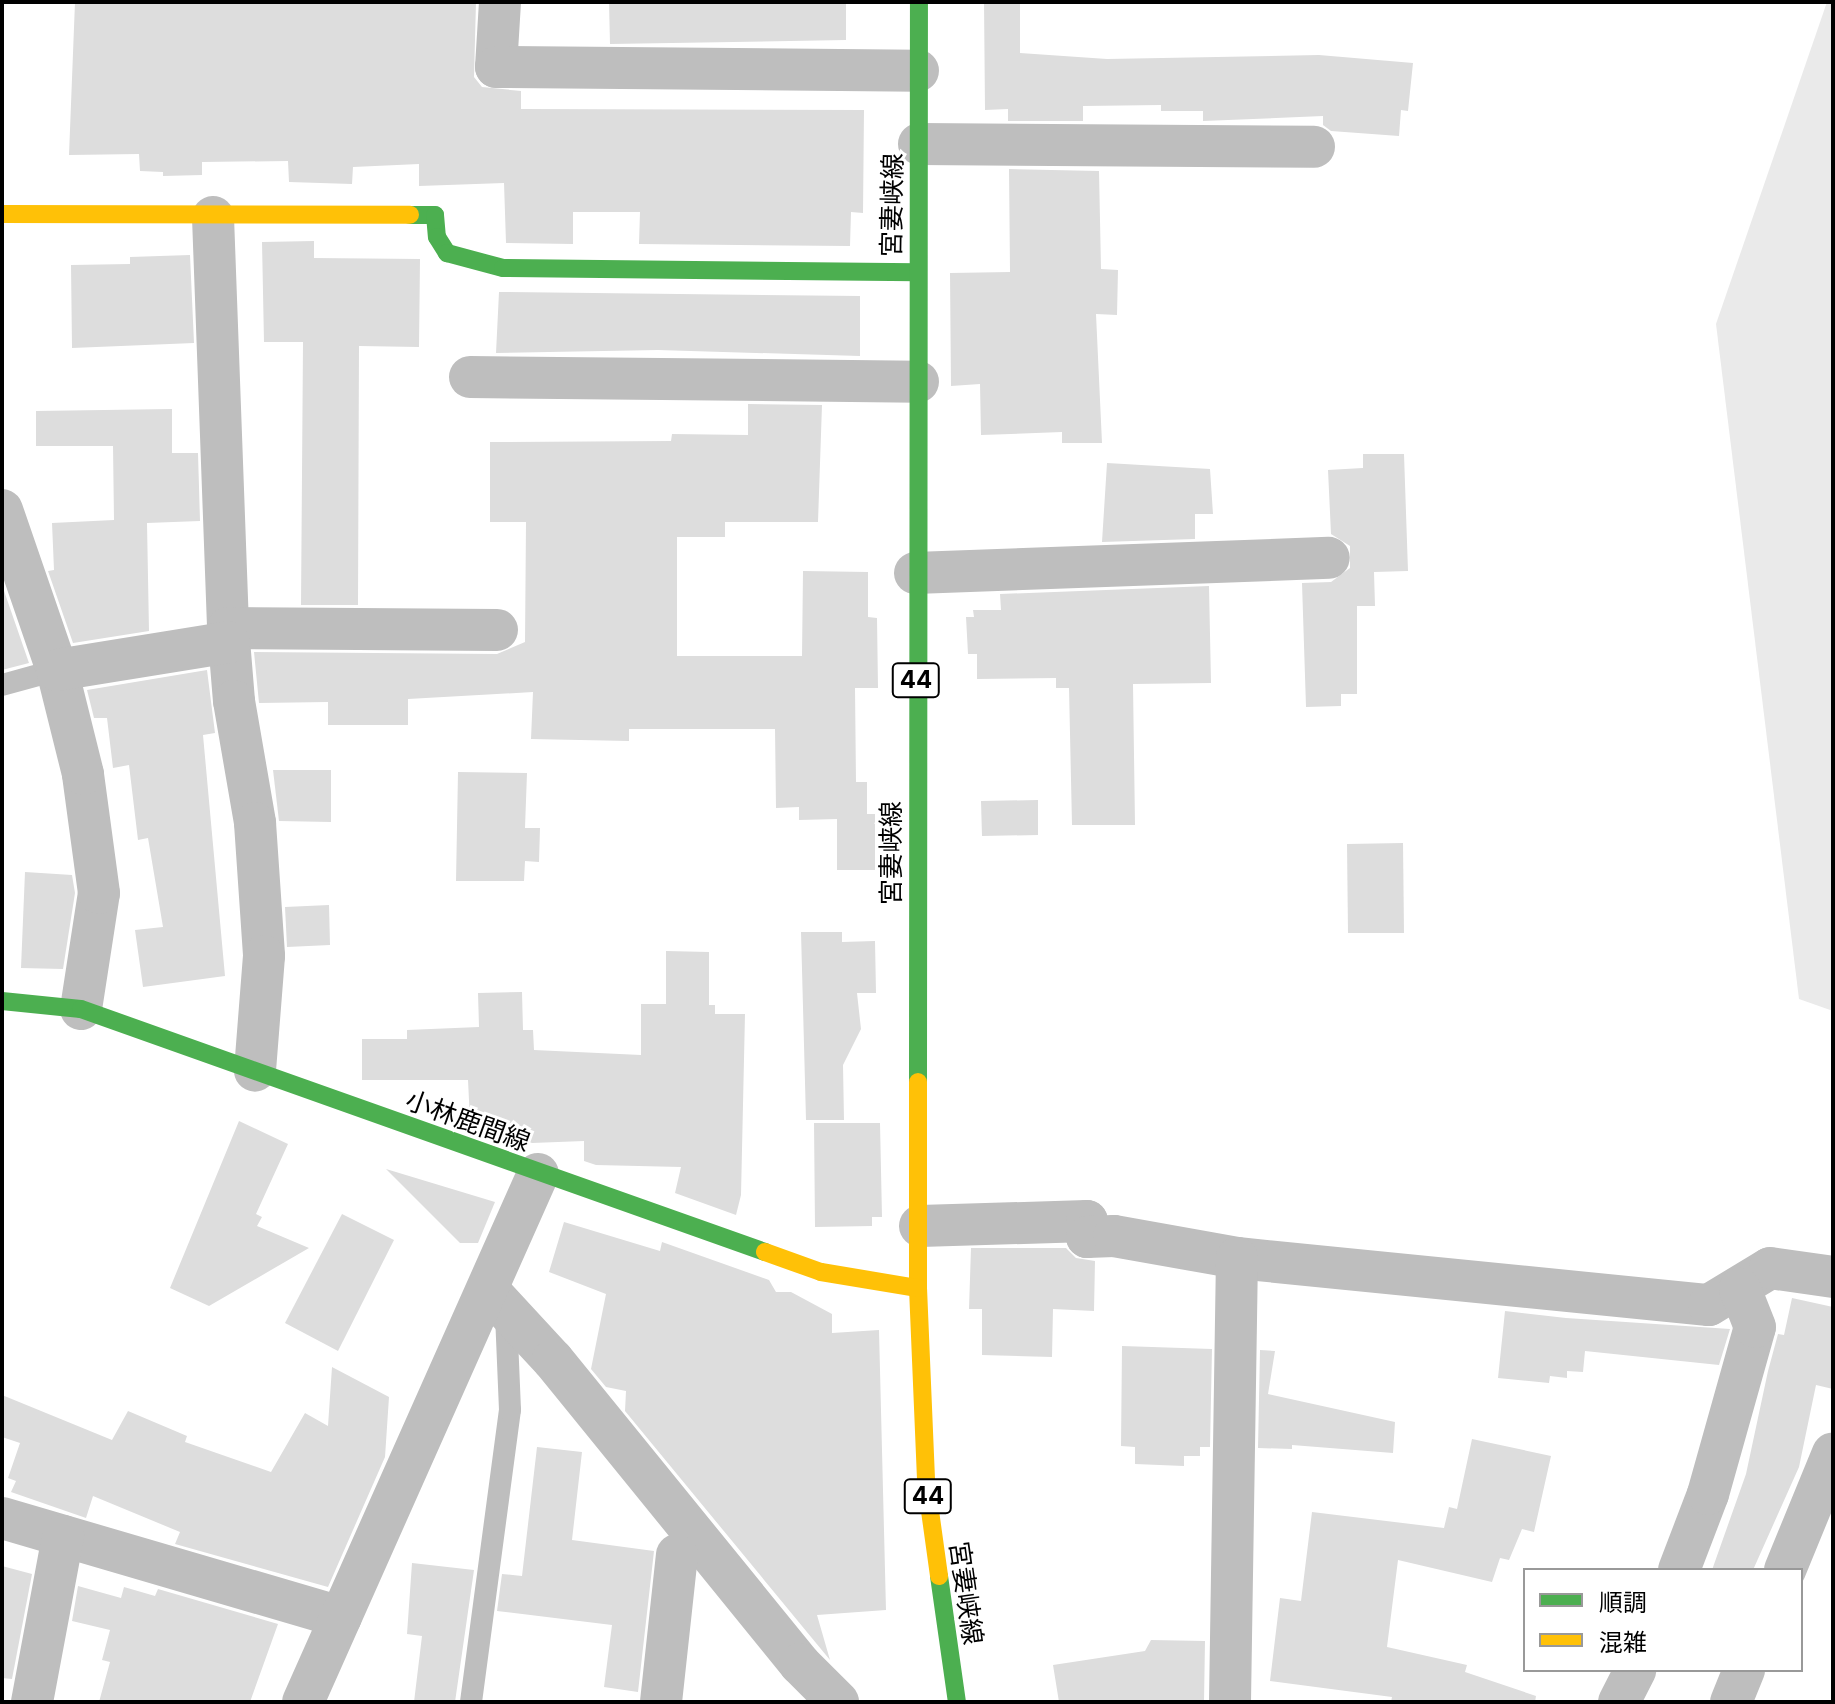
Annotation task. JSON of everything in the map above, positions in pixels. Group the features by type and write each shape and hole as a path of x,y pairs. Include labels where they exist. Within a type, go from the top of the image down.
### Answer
{"main road":[{"name":"宮妻峡線","path":"919,2 915,573 918,1288 926,1482 957,1702"},
{"path":"2,214 213,217 435,215 447,253 503,268 917,272"},
{"name":"小林鹿間線","path":"2,1001 81,1009 538,1174 821,1272 918,1288"}],"street":[{"path":"500,2 496,67 918,71"},
{"path":"919,144 1314,147"},
{"path":"213,217 229,635 255,823 264,956 255,1071"},
{"path":"470,377 918,382"},
{"path":"2,510 57,670 83,774 99,893 81,1009"},
{"path":"915,573 1329,558"},
{"path":"57,670 229,635 497,630"},
{"path":"303,1702 341,1617 498,1300 538,1174"},
{"path":"920,1226 1087,1221 1087,1237 1114,1236 1237,1258 1709,1305 1770,1268 1833,1277"},
{"path":"1230,1702 1237,1258"},
{"path":"1680,1568 1708,1494 1755,1327 1740,1289"},
{"path":"498,1300 800,1664 838,1702"},
{"path":"1786,1568 1833,1453"},
{"path":"2,1518 341,1617"},
{"path":"32,1702 63,1536"},
{"path":"661,1702 677,1555"},
{"path":"1619,1702 1634,1672"},
{"path":"1731,1702 1743,1672"}],"lane":[{"path":"2,685 57,670"},
{"path":"471,1702 510,1410 498,1300"}],"shaded area":[{"path":"1827,2 1833,2 1833,1011 1799,999 1716,324"}],"building":[{"path":"75,2 476,2 474,77 482,87 521,91 521,109 864,110 863,213 851,212 850,246 639,244 640,212 573,212 573,244 506,243 504,183 419,186 419,164 353,167 352,184 289,182 288,161 202,162 202,175 163,176 163,172 140,171 139,154 69,155"},
{"path":"609,2 846,2 846,40 610,44"},
{"path":"984,2 1020,2 1020,53 1107,59 1319,55 1413,63 1408,111 1401,110 1399,136 1331,131 1323,125 1323,116 1203,121 1203,111 1161,111 1161,105 1083,106 1083,121 1008,121 1008,109 985,110"},
{"path":"1009,169 1099,171 1101,269 1118,270 1117,315 1096,314 1102,443 1062,443 1062,432 981,435 980,384 951,386 950,273 1010,272"},
{"path":"314,241 314,258 420,259 419,347 359,346 358,605 301,605 303,342 264,342 262,242"},
{"path":"190,255 194,343 72,348 71,265 130,264 130,257"},
{"path":"499,292 860,296 860,356 658,350 496,353"},
{"path":"748,404 822,405 818,522 725,522 725,537 677,537 677,656 802,656 803,571 868,572 868,617 877,618 878,688 855,688 856,782 867,782 867,814 875,814 875,870 837,870 837,819 799,820 799,807 776,808 775,729 629,729 629,741 531,739 533,692 408,699 408,725 328,725 328,702 259,703 254,652 497,654 525,642 526,522 490,522 490,442 671,441 672,434 748,435"},
{"path":"172,409 172,453 198,453 200,521 147,523 149,631 73,643 48,571 54,570 52,523 114,520 113,446 36,446 36,411"},
{"path":"1363,454 1404,454 1408,571 1374,572 1375,606 1357,606 1357,694 1341,694 1341,706 1306,707 1302,583 1331,582 1350,568 1350,546 1331,534 1328,470 1363,468"},
{"path":"1107,463 1210,469 1213,514 1195,514 1195,539 1102,542"},
{"path":"2,585 29,663 2,670"},
{"path":"1209,586 1211,683 1133,684 1135,825 1072,825 1069,688 1056,688 1056,678 977,679 977,654 968,654 966,617 974,617 973,610 1001,610 1000,594"},
{"path":"207,670 215,733 203,735 225,976 143,987 135,930 163,927 148,838 138,840 129,765 113,768 107,718 94,718 87,690"},
{"path":"273,770 331,770 331,822 279,821"},
{"path":"458,772 527,773 525,828 540,828 539,862 525,861 524,881 456,881"},
{"path":"1038,800 1038,835 982,836 981,801"},
{"path":"1403,843 1404,933 1348,933 1347,844"},
{"path":"25,872 72,875 75,893 63,969 21,968"},
{"path":"329,905 330,945 287,947 285,907"},
{"path":"801,932 842,932 842,942 875,941 876,993 857,993 861,1029 843,1065 844,1120 806,1120"},
{"path":"666,951 709,952 709,1005 715,1005 715,1014 745,1014 741,1195 736,1215 675,1193 681,1167 596,1165 584,1161 584,1141 532,1143 470,1121 468,1080 362,1080 362,1039 407,1039 407,1030 479,1027 478,993 522,992 523,1030 533,1030 534,1050 641,1055 641,1004 666,1004"},
{"path":"239,1121 288,1144 256,1214 262,1217 257,1226 309,1248 209,1306 170,1288"},
{"path":"814,1123 880,1123 882,1217 872,1217 872,1226 815,1227"},
{"path":"386,1169 495,1202 478,1243 460,1243"},
{"path":"342,1214 394,1240 338,1351 285,1323"},
{"path":"564,1222 660,1251 662,1242 769,1280 776,1292 791,1292 832,1314 832,1333 879,1330 886,1610 817,1615 830,1660 625,1411 626,1391 606,1387 591,1369 606,1294 549,1272"},
{"path":"971,1248 1066,1248 1076,1258 1095,1261 1094,1311 1053,1309 1052,1357 982,1355 982,1309 969,1309"},
{"path":"1792,1298 1833,1307 1833,1389 1816,1385 1799,1467 1754,1568 1713,1568 1746,1474 1778,1334 1784,1335"},
{"path":"1505,1311 1730,1329 1719,1365 1585,1351 1583,1372 1567,1371 1567,1378 1550,1376 1549,1383 1498,1378"},
{"path":"1122,1346 1212,1349 1210,1447 1200,1447 1200,1456 1184,1456 1184,1466 1135,1464 1135,1447 1121,1446"},
{"path":"1260,1350 1275,1351 1268,1394 1395,1422 1393,1453 1292,1445 1292,1449 1258,1448"},
{"path":"332,1367 389,1397 385,1457 328,1587 175,1544 180,1532 93,1496 86,1518 11,1492 16,1481 8,1478 20,1443 2,1437 2,1395 112,1440 128,1411 187,1436 185,1442 271,1472 305,1413 328,1426"},
{"path":"1472,1439 1551,1456 1534,1532 1522,1529 1509,1560 1500,1558 1492,1582 1398,1560 1387,1647 1467,1665 1465,1672 1536,1696 1535,1702 1391,1702 1392,1697 1270,1681 1280,1598 1301,1601 1312,1512 1444,1528 1449,1507 1457,1509"},
{"path":"537,1447 582,1452 572,1540 654,1551 638,1692 604,1687 612,1625 497,1611 502,1574 522,1576"},
{"path":"412,1563 474,1570 455,1702 414,1702 422,1636 407,1634"},
{"path":"2,1566 32,1574 12,1679 2,1678"},
{"path":"78,1586 121,1598 124,1587 155,1596 158,1589 278,1624 250,1702 99,1702 110,1662 102,1660 110,1630 72,1621"},
{"path":"1151,1640 1205,1641 1204,1702 1059,1702 1053,1665 1145,1651"}],"traffic: fast":[{"path":"918,1082 919,2"},
{"path":"410,215 435,215 437,237 447,253 503,268 917,272"},
{"path":"2,1001 81,1009 765,1252"},
{"path":"939,1576 957,1702"}],"traffic: slow":[{"path":"2,214 410,215"},
{"path":"918,1082 918,1288 926,1482 939,1576"},
{"path":"765,1252 821,1272 918,1288"}]}
